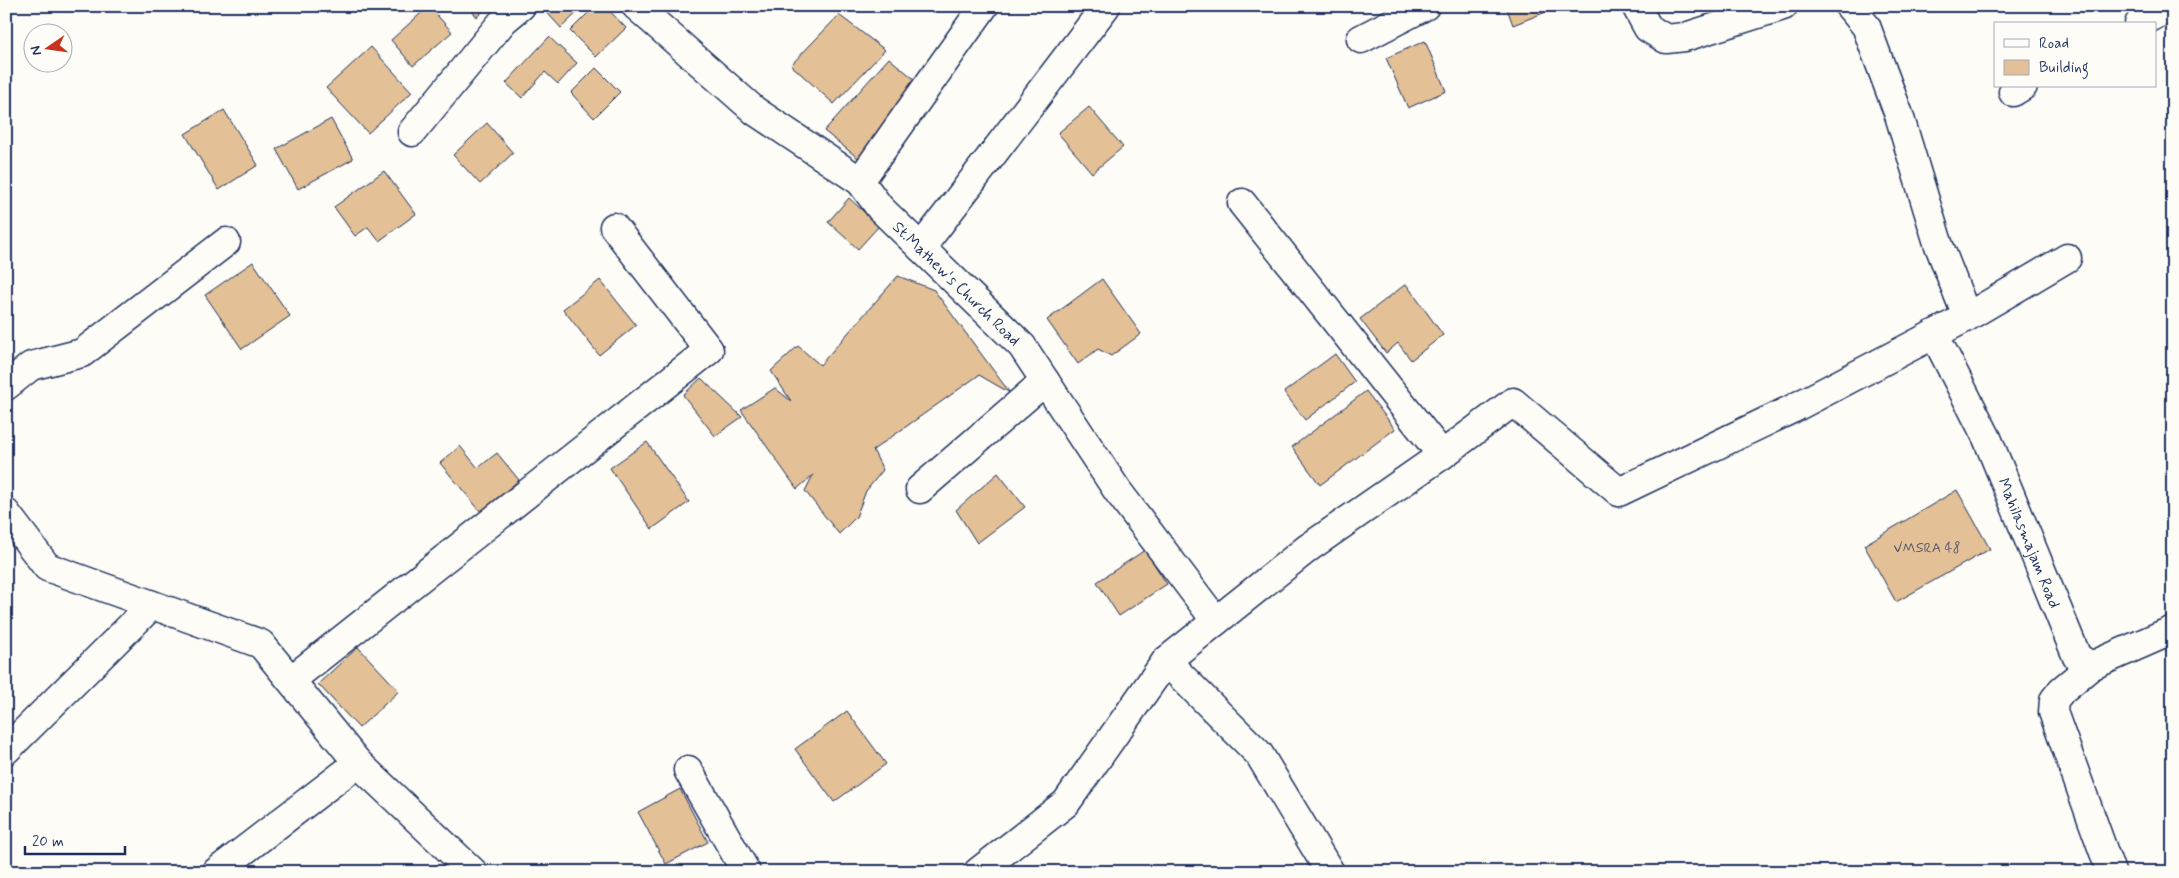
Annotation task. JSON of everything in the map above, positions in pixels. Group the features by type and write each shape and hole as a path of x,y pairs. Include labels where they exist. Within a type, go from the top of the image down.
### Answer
{"street":[{"path":"412,132 504,20 521,6"},
{"name":"St.Mathew's Church Road","path":"636,6 755,111 860,181 880,208 1022,346 1117,490 1216,621"},
{"path":"860,181 984,6"},
{"path":"921,248 1106,6"},
{"path":"1361,39 1425,6"},
{"path":"1636,6 1648,28 1666,39 1685,37 1752,11 1783,6"},
{"path":"1849,6 1866,26 1899,115 1938,243 1967,317"},
{"path":"2143,22 2171,6"},
{"path":"1242,203 1442,455"},
{"path":"291,680 709,350 614,227"},
{"path":"6,386 31,366 82,353 226,242"},
{"path":"978,872 1066,803 1166,661 1308,548 1442,455 1513,402 1619,492 1792,409 1967,317 2067,258"},
{"name":"Mahilasmajam Road","path":"1934,334 1987,438 2077,657 2091,666"},
{"path":"920,489 1045,381"},
{"path":"6,513 47,567 261,644 358,763 473,872"},
{"path":"6,750 152,605"},
{"path":"2111,872 2053,712 2054,700 2062,690 2091,666 2173,630"},
{"path":"1166,661 1259,754 1330,872"},
{"path":"216,872 358,763"},
{"path":"688,770 746,872"}],"building":[{"path":"429,6 452,32 413,66 391,40"},
{"path":"468,6 488,6 477,17"},
{"path":"541,6 584,6 561,28"},
{"path":"595,6 605,6 626,28 596,57 570,31"},
{"path":"1506,6 1561,6 1513,25"},
{"path":"839,15 885,50 834,104 791,65"},
{"path":"549,37 577,63 558,84 545,72 522,98 506,83"},
{"path":"1425,41 1446,91 1408,108 1386,58"},
{"path":"371,47 412,92 368,133 326,88"},
{"path":"889,58 920,84 858,158 824,131"},
{"path":"596,68 620,92 594,118 571,93"},
{"path":"1089,107 1123,147 1092,173 1058,133"},
{"path":"224,110 258,165 219,190 185,134"},
{"path":"331,119 353,159 298,189 276,149"},
{"path":"487,123 513,153 480,184 453,155"},
{"path":"384,171 416,214 379,241 368,227 355,236 334,207"},
{"path":"849,198 879,226 858,249 828,222"},
{"path":"253,262 290,316 242,349 205,295"},
{"path":"898,276 934,290 1010,393 979,375 873,450 883,470 866,491 856,517 839,534 805,491 813,475 797,489 741,410 775,388 791,401 771,371 798,346 820,365"},
{"path":"1102,279 1141,334 1111,356 1098,349 1078,364 1047,320"},
{"path":"600,280 636,325 599,355 563,309"},
{"path":"1406,284 1443,335 1411,360 1398,343 1386,353 1360,319"},
{"path":"1335,354 1355,382 1305,420 1284,392"},
{"path":"701,378 742,417 715,436 683,395"},
{"path":"1366,391 1395,429 1320,485 1292,447"},
{"path":"647,442 689,502 652,529 610,468"},
{"path":"460,446 478,468 497,453 519,480 481,512 440,463"},
{"path":"998,473 1025,507 977,543 956,510"},
{"path":"1957,490 1990,549 1896,602 1864,545"},
{"path":"1145,550 1167,584 1119,616 1097,582"},
{"path":"358,647 399,691 359,728 318,684"},
{"path":"847,711 886,764 834,802 795,749"},
{"path":"680,789 708,842 666,864 638,812"}]}
